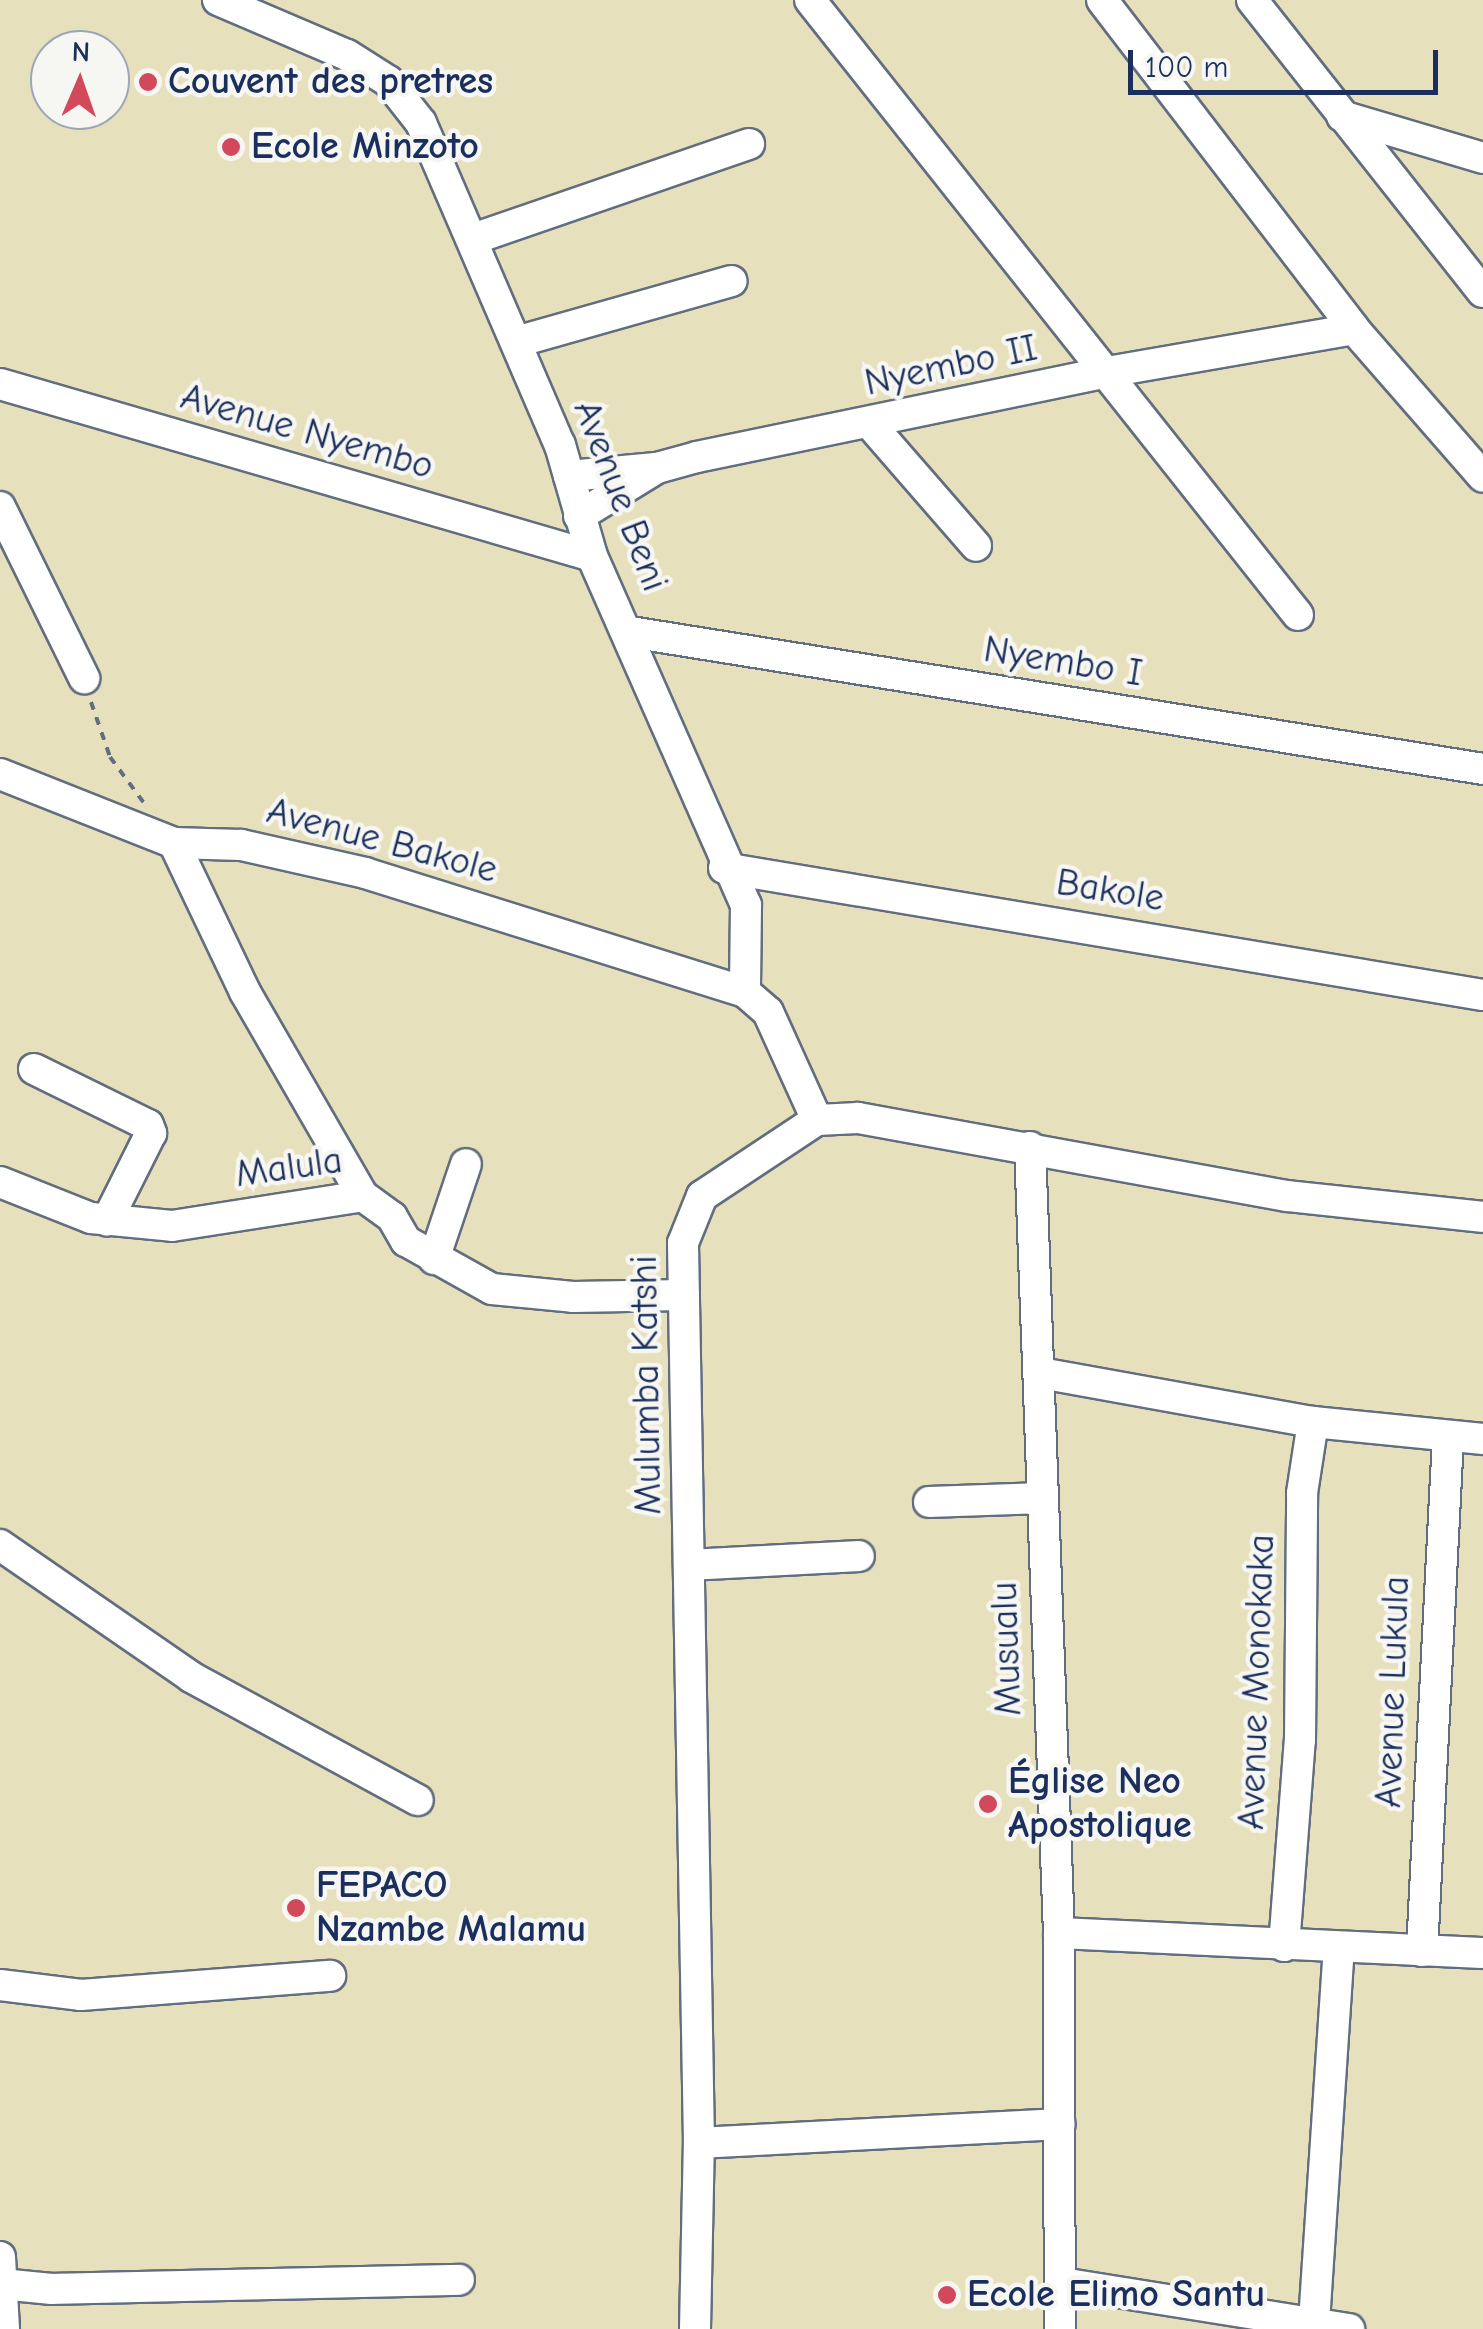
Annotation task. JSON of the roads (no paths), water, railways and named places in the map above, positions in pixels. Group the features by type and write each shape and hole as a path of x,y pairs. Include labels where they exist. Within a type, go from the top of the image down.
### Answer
{"street":[{"path":"810,0 1102,373 1298,615"},
{"path":"1102,0 1354,330 1483,476"},
{"path":"1252,0 1483,292"},
{"name":"Avenue Beni","path":"223,1 268,8 347,55 407,99 516,342 569,476 592,556 630,632 724,868 746,905 745,992"},
{"path":"1342,116 1483,158"},
{"path":"473,239 750,144"},
{"path":"516,342 732,281"},
{"name":"Nyembo II","path":"579,516 658,468 1102,373 1354,330"},
{"name":"Avenue Nyembo","path":"0,384 592,556"},
{"path":"871,424 976,546"},
{"path":"569,476 658,468"},
{"path":"0,507 84,678"},
{"name":"Nyembo I","path":"630,632 1483,769"},
{"name":"Avenue Bakole","path":"0,774 174,843 241,844 364,873 745,992"},
{"path":"174,843 246,992 363,1196"},
{"name":"Bakole","path":"724,868 1483,995"},
{"path":"745,992 768,1012 817,1120 858,1118 1286,1196 1483,1216"},
{"path":"34,1069 148,1125 151,1133 107,1220"},
{"name":"Mulumba Katshi","path":"695,2329 699,2142 683,1243 702,1196 817,1120"},
{"name":"Musualu","path":"1030,1147 1059,1933 1060,2329"},
{"path":"434,1259 466,1164"},
{"name":"Malula","path":"0,1182 107,1220 172,1226 363,1196 434,1259 492,1289 573,1297 684,1294"},
{"path":"1040,1372 1313,1422 1483,1440"},
{"name":"Avenue Monokaka","path":"1284,1946 1300,1740 1302,1493 1313,1422"},
{"name":"Avenue Lukula","path":"1422,1951 1448,1438"},
{"path":"929,1502 1043,1498"},
{"path":"0,1546 191,1677 418,1800"},
{"path":"689,1565 859,1556"},
{"path":"1059,1933 1483,1953"},
{"path":"1314,2322 1338,1948"},
{"path":"0,1985 81,1995 330,1976"},
{"path":"699,2142 1060,2124"},
{"path":"0,2257 4,2329"},
{"path":"1,2284 52,2290 459,2280"},
{"path":"1060,2283 1350,2329"}],"place":[{"name":"Couvent des pretres","path":"148,82"},
{"name":"Ecole Minzoto","path":"231,147"},
{"name":"Église Neo Apostolique","path":"988,1804"},
{"name":"FEPACO Nzambe Malamu","path":"296,1908"},
{"name":"Ecole Elimo Santu","path":"947,2295"}]}
